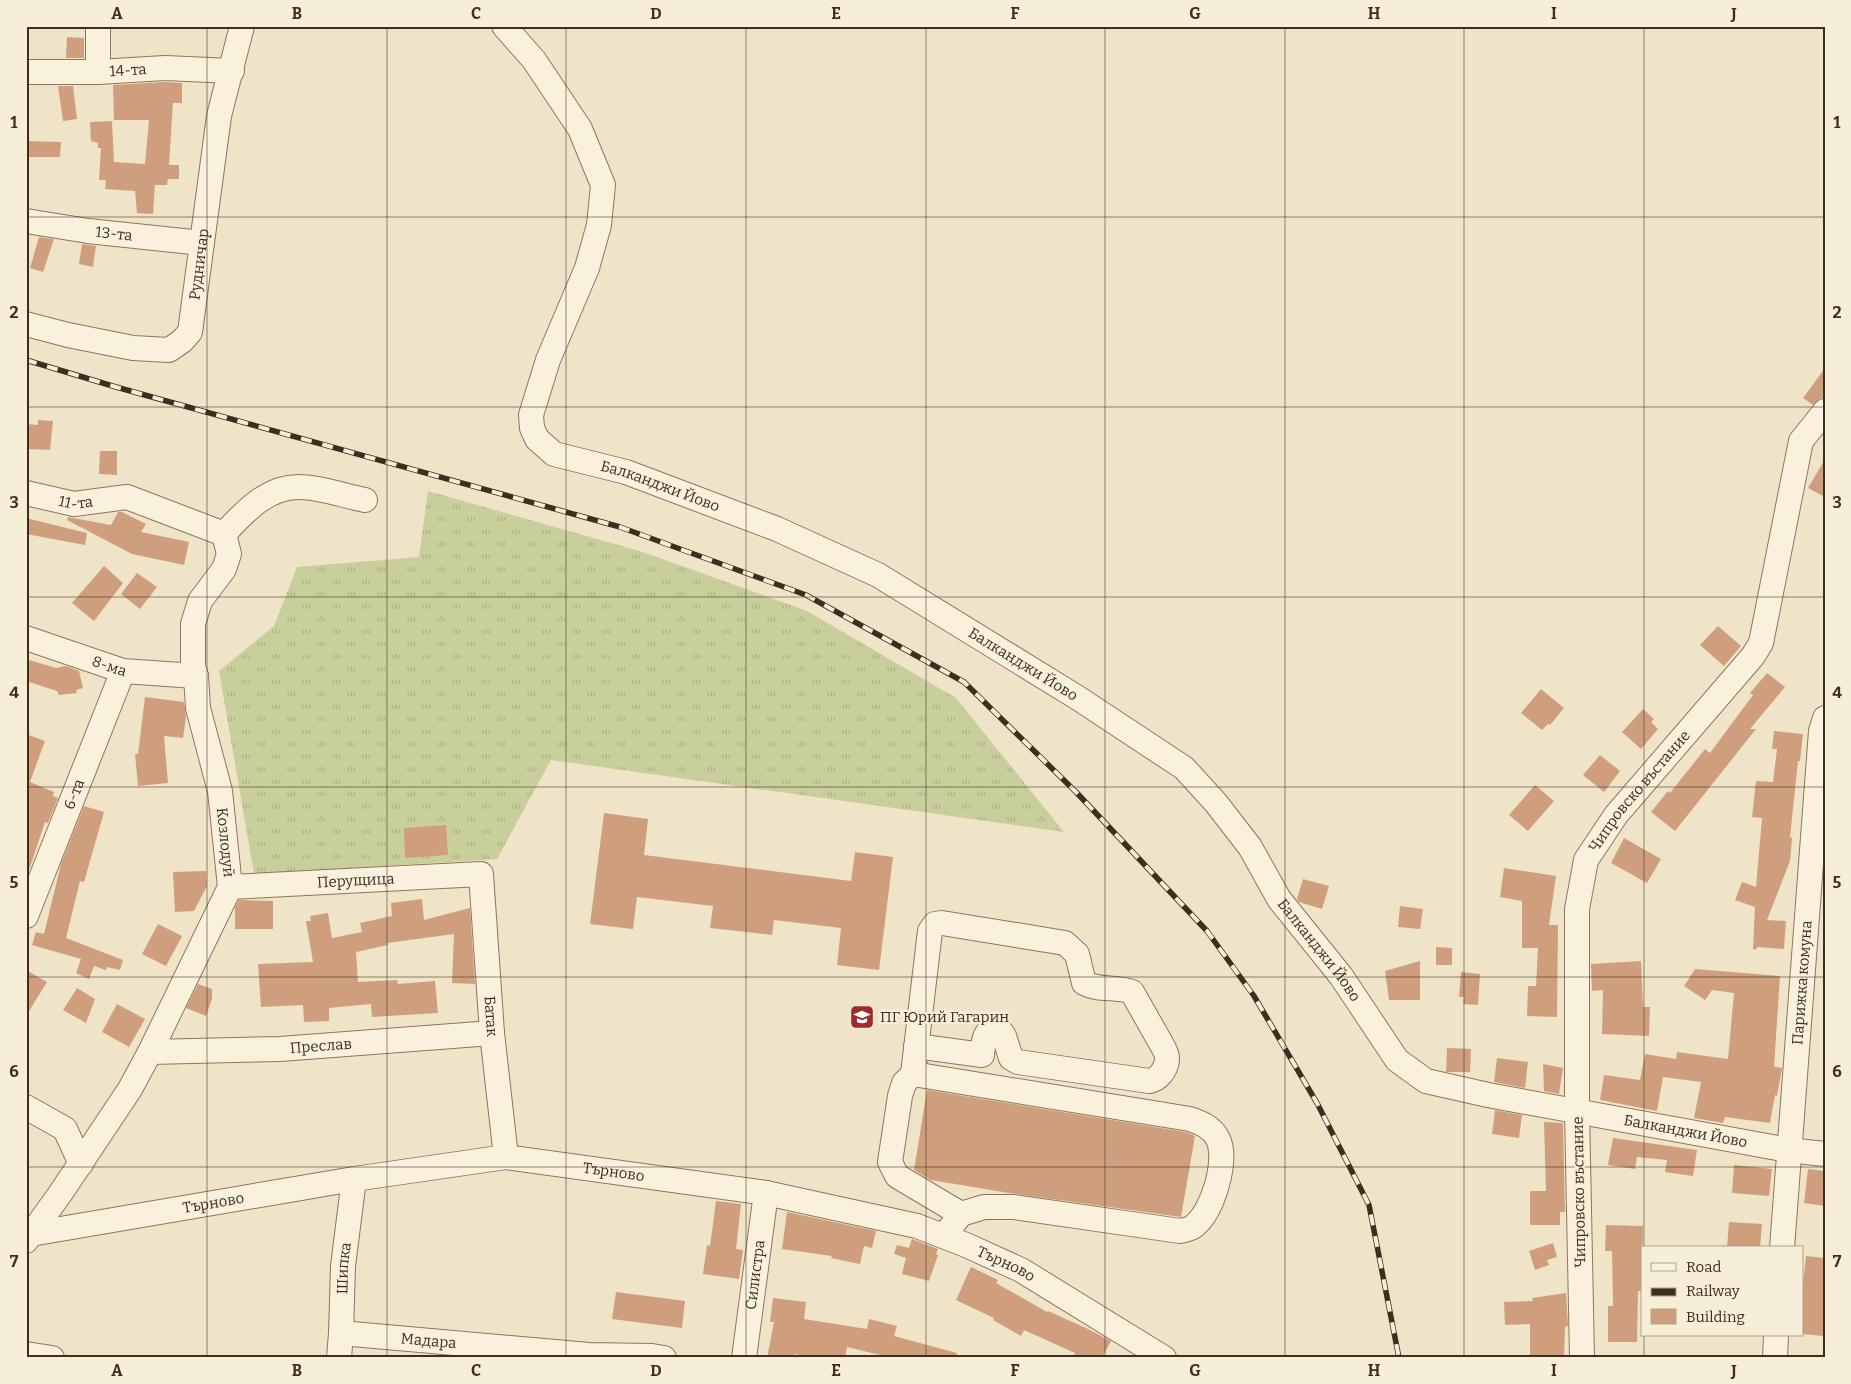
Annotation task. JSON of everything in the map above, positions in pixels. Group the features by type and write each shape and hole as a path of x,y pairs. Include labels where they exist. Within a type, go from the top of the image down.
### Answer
{"street":[{"path":"98,26 98,72"},
{"name":"Рудничар","path":"26,324 68,336 132,348 169,350 182,341 190,332 219,116 242,26"},
{"name":"Балканджи Йово","path":"504,26 534,60 580,129 603,185 599,226 587,268 548,360 531,415 532,428 537,439 554,454 626,472 776,529 878,576 1078,698 1184,768 1210,796 1250,846 1279,899 1341,976 1398,1060 1426,1081 1488,1095 1788,1150 1825,1154"},
{"name":"14-та","path":"26,72 98,72 165,68 232,71"},
{"name":"13-та","path":"26,221 88,231 202,243"},
{"name":"Чипровско въстание","path":"1582,1358 1577,1111 1577,909 1586,860 1616,815 1753,656 1761,643 1801,441 1825,411"},
{"path":"224,534 241,515 259,500 274,491 300,487 365,500"},
{"name":"11-та","path":"26,493 74,504 127,497 224,534"},
{"name":"Козлодуй","path":"29,1238 130,1089 230,888 220,791 198,708 196,676 193,666 193,624 200,601 224,569 229,554 224,534"},
{"name":"8-ма","path":"26,638 122,671 196,676"},
{"name":"6-та","path":"27,913 122,671"},
{"name":"Парижка комуна","path":"1782,1246 1821,731 1825,718"},
{"name":"Перущица","path":"230,888 481,874"},
{"name":"Батак","path":"481,874 492,1033 506,1157"},
{"path":"916,1046 982,1055 984,1038 993,1028 999,1029 1004,1036 1011,1058 1018,1062 1149,1081 1155,1080 1160,1076 1167,1061 1162,1044 1132,992 1092,988 1084,983 1077,954 1065,942 942,922 934,924 930,932 916,1046 913,1074 904,1083 900,1096 890,1162 897,1176 961,1214"},
{"name":"Преслав","path":"150,1052 280,1049 492,1033"},
{"path":"913,1074 1190,1119 1207,1126 1218,1139 1221,1157 1217,1191 1205,1216 1193,1227 1180,1231 1014,1207 984,1207 961,1214 944,1236"},
{"path":"26,1108 65,1129 80,1164"},
{"name":"Търново","path":"29,1238 354,1179 506,1157 766,1193 917,1226 1021,1270 1164,1358"},
{"name":"Шипка","path":"338,1358 344,1266 354,1179"},
{"name":"Силистра","path":"744,1358 766,1193"},
{"name":"Мадара","path":"341,1333 589,1355 652,1356 664,1358"},
{"path":"1774,1358 1776,1336"},
{"path":"26,1354 52,1358"}],"green space":[{"path":"428,491 643,552 807,611 956,698 1064,832 551,760 497,859 254,874 219,671 274,626 297,567 419,557"}],"building":[{"path":"67,37 84,38 84,58 66,58"},
{"path":"182,83 182,103 173,103 169,165 179,165 179,179 168,179 167,185 155,185 153,214 137,213 135,191 105,189 106,180 99,180 101,148 98,148 98,143 91,141 90,122 112,121 114,162 145,164 149,120 114,120 113,85"},
{"path":"58,86 73,86 77,119 63,121"},
{"path":"26,141 61,142 60,157 26,157"},
{"path":"39,237 54,239 43,272 30,268"},
{"path":"82,244 96,246 93,267 79,264"},
{"path":"1825,368 1825,398 1820,398 1813,405 1803,398"},
{"path":"38,420 53,421 50,450 26,449 26,424 38,425"},
{"path":"100,451 117,451 117,475 99,474"},
{"path":"1825,459 1825,497 1808,488"},
{"path":"118,512 122,512 146,524 141,532 189,542 184,565 132,554 67,520 68,517 111,525"},
{"path":"26,518 87,533 85,545 26,534"},
{"path":"104,566 123,583 94,621 72,603"},
{"path":"137,573 157,587 140,609 121,594"},
{"path":"1718,626 1741,646 1724,666 1700,645"},
{"path":"26,659 56,668 66,666 79,671 83,688 76,690 77,693 59,695 57,691 26,681"},
{"path":"1767,673 1785,687 1750,729 1756,729 1675,831 1651,812 1668,791 1670,793 1705,749 1710,753 1753,695 1750,693"},
{"path":"1541,689 1564,708 1550,725 1548,724 1542,730 1521,713"},
{"path":"145,697 184,702 186,717 183,738 164,736 168,783 138,786 135,754 138,754"},
{"path":"1643,709 1654,719 1651,722 1658,729 1641,749 1622,732"},
{"path":"1774,731 1803,734 1800,761 1798,761 1790,837 1792,838 1790,861 1767,920 1786,921 1784,949 1757,947 1756,950 1753,949 1755,907 1735,900 1742,882 1756,887 1762,818 1752,817 1756,781 1773,782 1777,749 1772,749"},
{"path":"26,734 45,741 30,782 54,792 53,796 58,798 48,823 45,822 29,870 26,870"},
{"path":"1600,755 1620,771 1604,792 1583,775"},
{"path":"1535,785 1554,801 1528,831 1509,815"},
{"path":"84,806 104,812 84,882 80,881 66,938 123,960 120,970 107,967 106,970 94,966 89,979 76,973 81,959 32,945 36,932 44,934 61,864"},
{"path":"604,813 648,819 644,855 851,881 855,852 893,857 879,970 837,965 841,928 774,920 772,935 710,928 713,906 637,897 633,929 590,924"},
{"path":"446,825 448,855 405,858 404,828"},
{"path":"1624,838 1661,859 1647,883 1611,863"},
{"path":"1504,868 1556,876 1549,925 1558,925 1557,1017 1527,1016 1528,986 1536,986 1538,948 1522,948 1522,901 1500,897"},
{"path":"206,871 207,886 194,911 175,912 173,872"},
{"path":"1303,879 1329,886 1322,909 1299,902 1297,899"},
{"path":"422,899 424,920 470,908 475,984 452,983 454,934 387,943 388,945 356,952 358,982 397,980 398,984 435,981 438,1013 372,1017 371,1004 329,1008 329,1021 304,1022 303,1005 261,1007 258,964 313,962 306,921 311,921 310,916 328,913 332,938 362,932 360,923 392,916 391,903"},
{"path":"239,900 273,901 273,929 235,929 235,907"},
{"path":"1400,906 1423,909 1420,929 1398,927"},
{"path":"158,924 182,936 166,966 142,954"},
{"path":"1436,947 1452,948 1452,965 1436,965"},
{"path":"1420,961 1420,1000 1389,1000 1385,971"},
{"path":"1641,961 1643,1007 1650,1007 1649,1036 1602,1034 1603,990 1592,991 1591,964"},
{"path":"1695,969 1780,976 1774,1067 1782,1068 1770,1123 1725,1117 1723,1123 1694,1118 1701,1082 1663,1077 1657,1111 1600,1100 1604,1075 1640,1080 1645,1054 1676,1059 1677,1052 1728,1059 1734,993 1712,990 1705,1000 1684,986"},
{"path":"26,970 47,982 26,1016"},
{"path":"1461,972 1480,974 1478,1005 1463,1004 1464,997 1459,997"},
{"path":"198,984 212,989 212,999 206,1016 186,1008"},
{"path":"77,988 95,999 86,1023 63,1010"},
{"path":"117,1004 145,1019 129,1047 102,1032"},
{"path":"1447,1048 1471,1049 1470,1072 1446,1072"},
{"path":"1497,1058 1528,1062 1525,1088 1494,1082"},
{"path":"1543,1064 1563,1068 1559,1094 1544,1091"},
{"path":"927,1090 1186,1132 1195,1136 1181,1217 931,1180 914,1170"},
{"path":"1495,1110 1522,1115 1519,1138 1492,1134"},
{"path":"1544,1122 1563,1123 1565,1212 1560,1212 1560,1225 1530,1225 1530,1191 1546,1191"},
{"path":"1613,1138 1697,1150 1693,1176 1665,1172 1667,1160 1637,1157 1635,1169 1608,1165"},
{"path":"1734,1165 1772,1169 1769,1196 1732,1193"},
{"path":"1808,1169 1825,1171 1825,1206 1804,1203"},
{"path":"716,1201 741,1204 736,1249 743,1250 739,1279 703,1274 707,1245 710,1246"},
{"path":"787,1212 876,1231 872,1248 864,1246 860,1264 831,1258 832,1256 782,1249"},
{"path":"1729,1222 1762,1224 1760,1246 1727,1246"},
{"path":"1606,1225 1643,1226 1641,1291 1638,1291 1637,1342 1608,1342 1608,1306 1613,1306 1612,1251 1605,1251"},
{"path":"912,1239 938,1249 936,1254 938,1255 929,1281 902,1274 906,1258 894,1254 897,1245 909,1248"},
{"path":"1553,1243 1557,1257 1547,1260 1549,1265 1535,1270 1529,1251"},
{"path":"1806,1256 1825,1258 1823,1336 1804,1334 1804,1274"},
{"path":"971,1267 998,1280 996,1283 1047,1312 1111,1341 1102,1358 1072,1358 1075,1353 1024,1330 1021,1336 993,1320 994,1318 956,1300"},
{"path":"616,1292 685,1301 682,1328 612,1319"},
{"path":"1566,1293 1568,1326 1565,1327 1564,1358 1530,1358 1530,1324 1505,1325 1504,1302 1533,1301 1532,1298"},
{"path":"773,1298 806,1302 804,1319 867,1329 869,1319 897,1326 894,1336 957,1353 956,1358 892,1358 847,1347 845,1358 816,1358 795,1354 795,1358 767,1358 774,1322 770,1322"}],"railway":[{"path":"26,360 116,387 620,527 806,595 964,682 1076,792 1207,931 1254,996 1317,1103 1369,1205 1399,1358"}],"place":[{"name":"ПГ Юрий Гагарин","path":"862,1017"}]}
